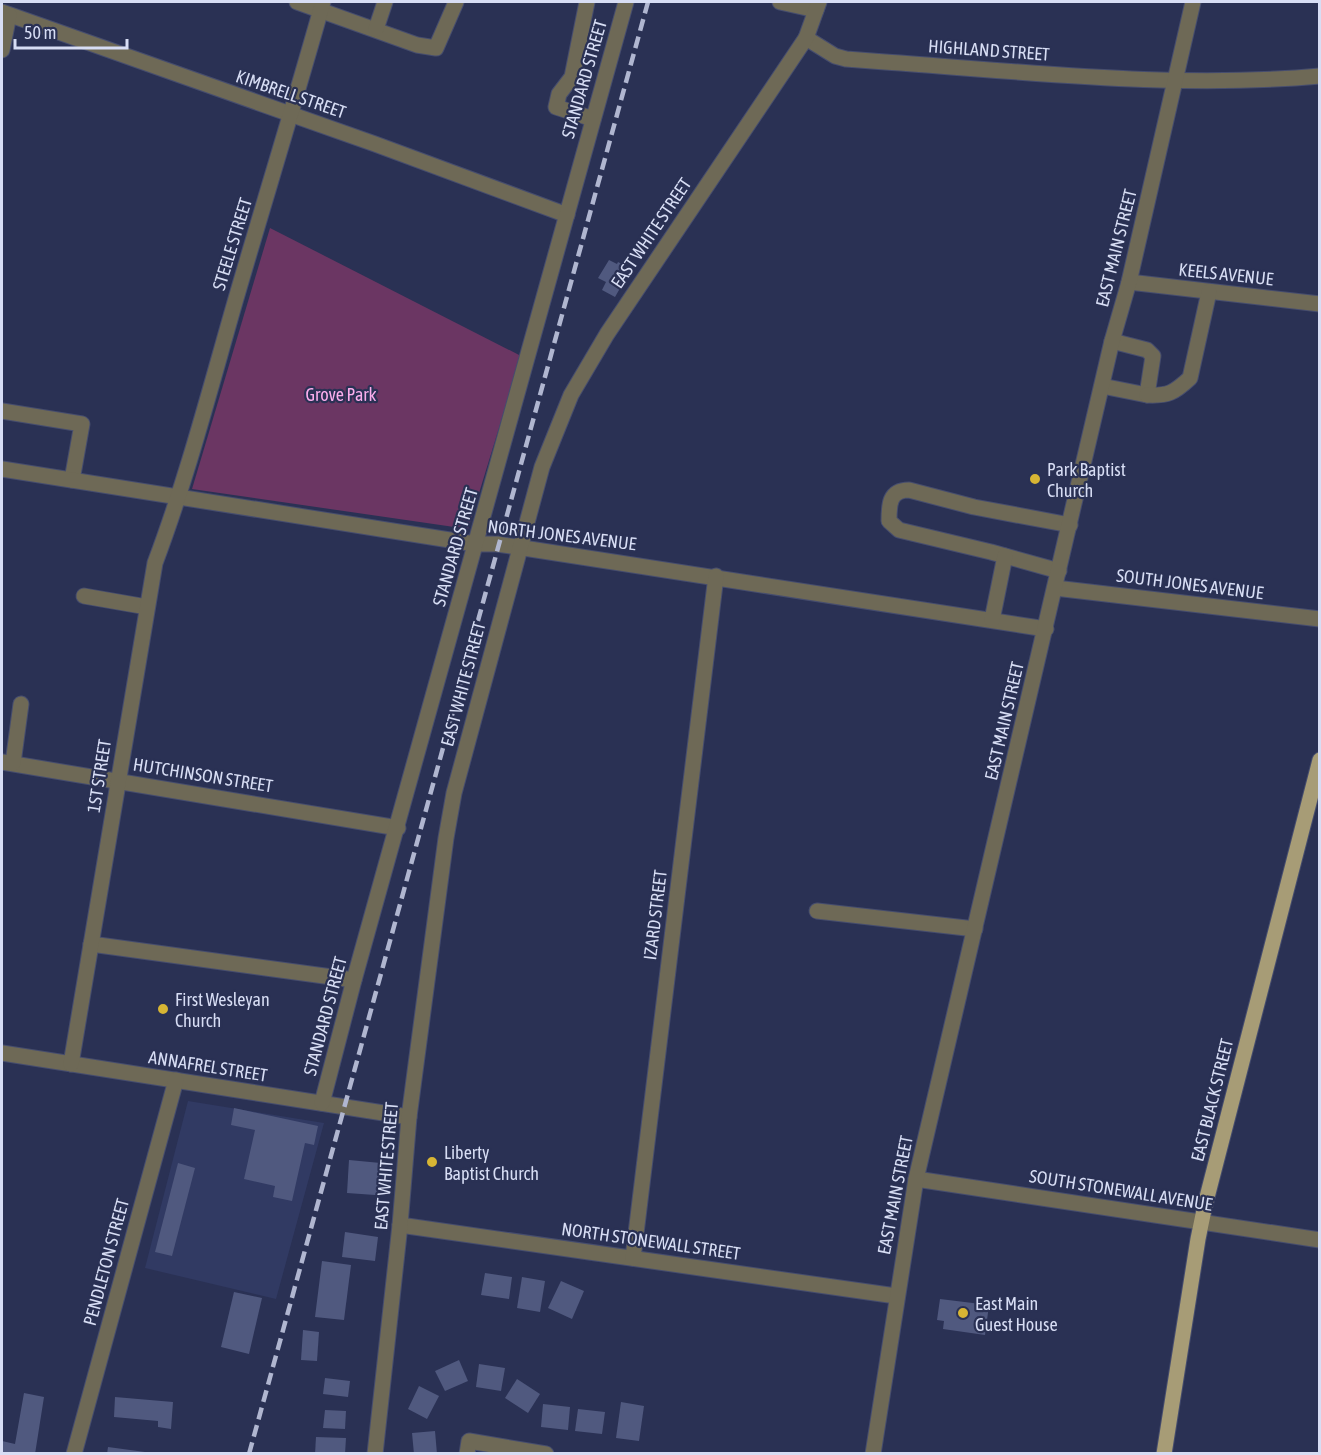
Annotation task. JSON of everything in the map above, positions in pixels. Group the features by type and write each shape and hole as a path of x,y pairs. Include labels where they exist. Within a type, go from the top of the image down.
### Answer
{"main road":[{"name":"EAST BLACK STREET","path":"1164,1454 1202,1222 1320,760"}],"street":[{"path":"297,2 322,6 417,45 436,48 456,2"},
{"path":"376,29 385,2"},
{"path":"588,2 572,77 559,94 556,106 593,119"},
{"name":"STANDARD STREET","path":"322,1103 354,980 626,2"},
{"path":"780,2 817,6"},
{"name":"EAST MAIN STREET","path":"873,1454 916,1179 1112,341 1129,282 1193,2"},
{"name":"STEELE STREET","path":"176,497 292,114 322,6"},
{"name":"EAST WHITE STREET","path":"375,1454 400,1225 409,1117 446,838 454,793 542,466 571,395 607,334 806,39 817,6"},
{"path":"2,50 5,13"},
{"name":"KIMBRELL STREET","path":"5,13 292,114 567,215"},
{"name":"HIGHLAND STREET","path":"806,39 835,56 846,59 1175,82 1320,76"},
{"name":"KEELS AVENUE","path":"1129,282 1320,304"},
{"path":"1102,386 1164,396 1180,387 1190,378 1209,292"},
{"path":"1112,341 1146,350 1153,356 1147,395"},
{"path":"2,411 82,424 72,480"},
{"name":"NORTH JONES AVENUE","path":"2,469 476,544 520,548 716,576 1046,629"},
{"path":"1059,571 899,530 888,521 889,503 893,495 902,490 909,490 974,507 1070,525"},
{"name":"1ST STREET","path":"71,1064 155,563 176,497"},
{"path":"992,620 1005,556"},
{"name":"IZARD STREET","path":"633,1258 716,576"},
{"name":"SOUTH JONES AVENUE","path":"1055,588 1320,619"},
{"path":"84,596 147,607"},
{"path":"7,763 21,704"},
{"name":"HUTCHINSON STREET","path":"7,763 398,828"},
{"path":"818,911 975,929"},
{"path":"92,944 354,980"},
{"name":"ANNAFREL STREET","path":"2,1053 409,1117"},
{"name":"PENDLETON STREET","path":"74,1454 176,1080"},
{"name":"SOUTH STONEWALL AVENUE","path":"916,1179 1320,1240"},
{"name":"NORTH STONEWALL STREET","path":"400,1225 896,1296"},
{"path":"468,1454 469,1441 546,1454"}],"shaded area":[{"path":"188,1101 324,1123 276,1299 145,1268"}],"green space":[{"name":"Grove Park","path":"270,228 521,356 468,529 192,489"}],"building":[{"path":"609,260 631,269 615,297 602,290 606,282 598,278"},
{"path":"234,1108 318,1126 314,1145 305,1143 292,1201 273,1197 275,1186 244,1179 255,1130 231,1125"},
{"path":"349,1160 391,1164 389,1196 347,1193"},
{"path":"178,1163 195,1168 172,1256 155,1252"},
{"path":"345,1232 378,1237 375,1261 342,1257"},
{"path":"322,1261 351,1265 344,1320 315,1317"},
{"path":"485,1273 512,1277 509,1299 481,1295"},
{"path":"522,1277 545,1281 540,1312 517,1308"},
{"path":"561,1281 584,1291 572,1319 548,1308"},
{"path":"234,1292 262,1298 249,1354 221,1347"},
{"name":"East Main Guest House","path":"940,1299 989,1305 985,1335 943,1329 944,1321 937,1320"},
{"path":"303,1330 319,1332 317,1361 301,1360"},
{"path":"459,1360 468,1381 445,1391 435,1371"},
{"path":"479,1364 505,1368 501,1391 476,1387"},
{"path":"325,1378 350,1381 348,1397 323,1394"},
{"path":"517,1379 540,1394 528,1413 505,1398"},
{"path":"419,1386 439,1396 427,1419 408,1409"},
{"path":"24,1393 44,1397 35,1454 2,1454 2,1441 15,1444"},
{"path":"115,1397 173,1402 171,1429 158,1427 158,1421 114,1417"},
{"path":"621,1402 644,1406 639,1441 616,1438"},
{"path":"543,1404 570,1407 568,1430 541,1427"},
{"path":"578,1409 605,1412 602,1434 575,1431"},
{"path":"325,1410 346,1411 345,1429 323,1428"},
{"path":"435,1431 437,1454 414,1454 412,1433"},
{"path":"316,1437 346,1438 345,1454 315,1454"},
{"path":"108,1447 145,1452 145,1454 107,1454"}],"railway":[{"path":"249,1454 648,2"}],"place":[{"name":"Park Baptist Church","path":"1035,479"},
{"name":"First Wesleyan Church","path":"163,1009"},
{"name":"Liberty Baptist Church","path":"432,1162"},
{"name":"East Main Guest House","path":"963,1313"}]}
